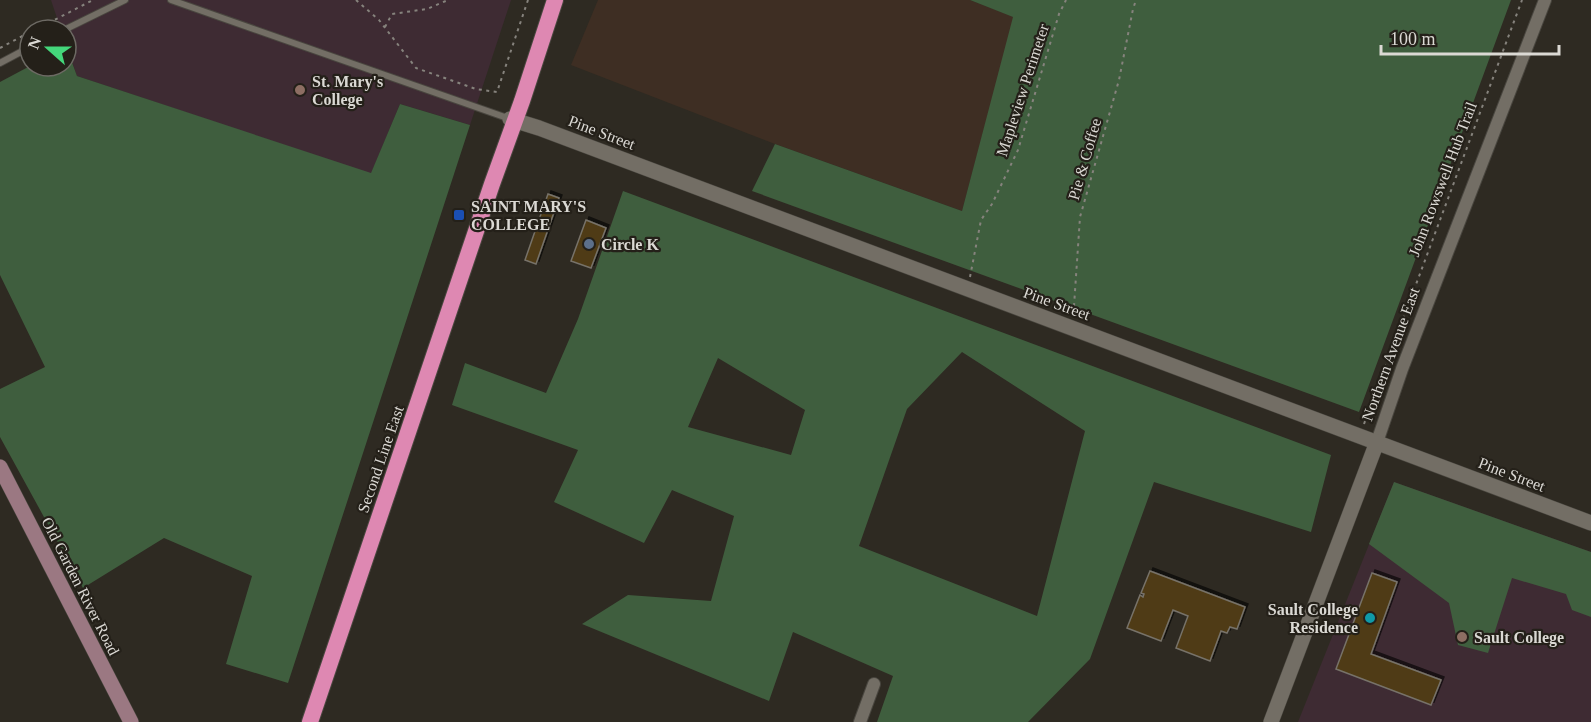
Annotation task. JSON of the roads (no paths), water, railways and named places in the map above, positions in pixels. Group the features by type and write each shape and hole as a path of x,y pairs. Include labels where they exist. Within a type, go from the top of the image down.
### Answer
{"highway":[{"name":"Second Line East","path":"310,722 555,0"}],"main road":[{"name":"Old Garden River Road","path":"0,466 130,722"}],"street":[{"name":"Northern Avenue East","path":"1271,722 1377,442 1402,369 1545,0"},
{"name":"Pine Street","path":"513,119 1591,523"},
{"path":"860,722 874,684"}],"lane":[{"path":"78,23 125,0"},
{"path":"171,0 513,119"},
{"path":"0,63 18,53"}],"place":[{"name":"St. Mary's College","path":"300,90"},
{"name":"SAINT MARY'S COLLEGE","path":"459,215"},
{"name":"Circle K","path":"589,244"},
{"name":"Sault College Residence","path":"1370,618"},
{"name":"Sault College","path":"1462,637"}]}
